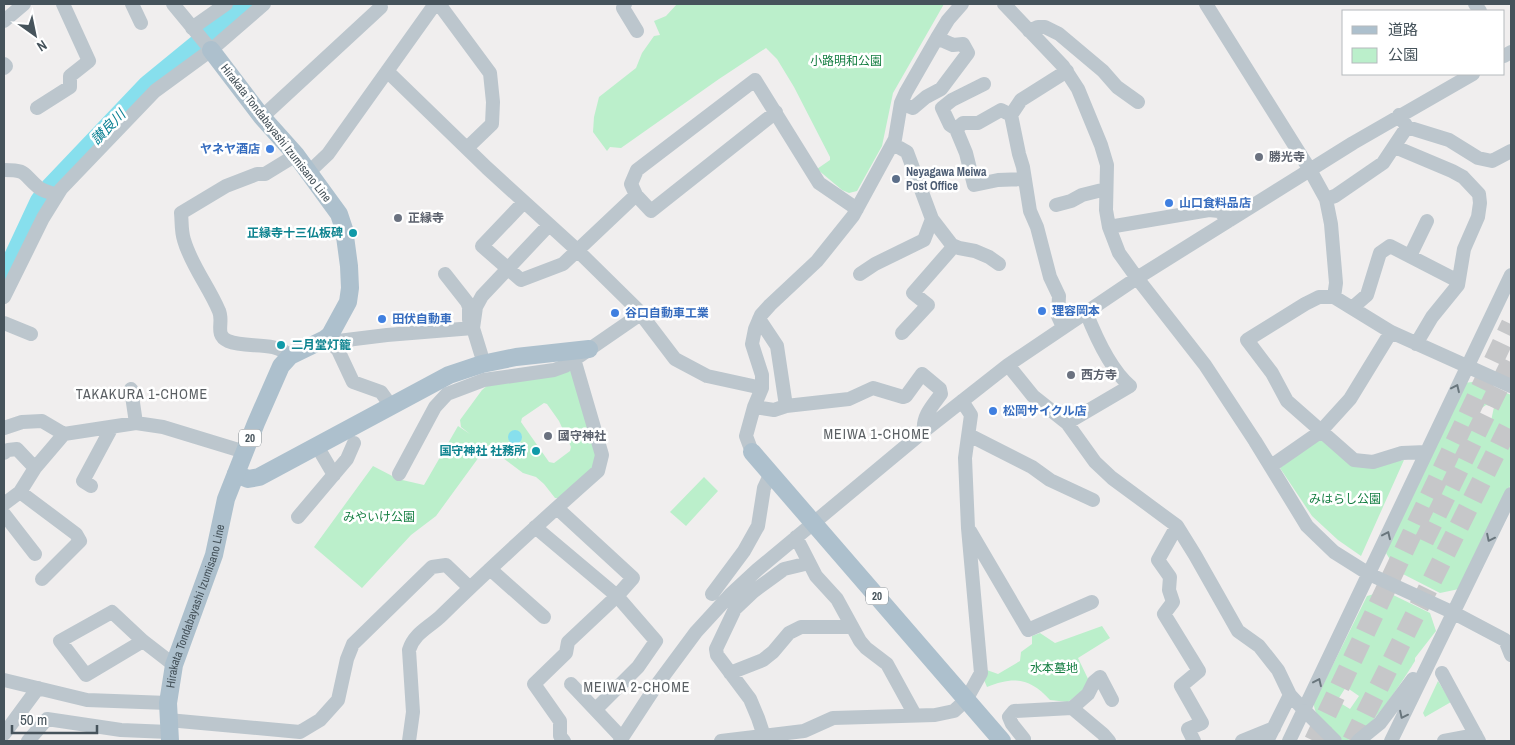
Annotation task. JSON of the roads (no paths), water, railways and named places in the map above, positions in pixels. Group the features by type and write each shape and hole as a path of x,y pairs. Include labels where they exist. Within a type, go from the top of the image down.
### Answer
{"main road":[{"name":"Hirakata Tondabayashi Izumisano Line","path":"169,724 174,665 214,555 226,499 256,423 282,366 290,356 328,341 348,302 350,288 344,229 339,214 296,155 262,117 211,50"},
{"path":"236,474 248,479 259,477 449,375 482,364 516,357 589,349"},
{"name":"20","path":"752,452 1002,741"}],"street":[{"path":"4,20 24,4"},
{"path":"37,108 70,87 70,76 89,61 63,4"},
{"path":"132,4 141,23"},
{"path":"173,4 211,50"},
{"path":"192,28 226,4"},
{"path":"4,298 56,195 155,91 211,50 264,4"},
{"path":"309,172 328,154 435,4"},
{"path":"439,4 490,73 493,102 492,124 467,148"},
{"path":"625,4 623,8 637,30"},
{"path":"752,452 746,436 754,407 762,388 762,375 752,344 759,319 770,304 817,261 857,209 893,144 901,103 948,20 962,4"},
{"path":"1004,4 1067,71 1078,89 1107,166 1106,210 1108,227 1120,253 1137,278 1205,365 1271,466 1307,526 1334,552 1369,574 1508,638 1511,655"},
{"path":"1206,4 1310,170 1326,199 1331,224 1336,283 1334,297"},
{"path":"262,117 381,6"},
{"path":"1029,31 1038,27 1045,27 1058,34 1104,71 1117,86 1138,102"},
{"path":"901,103 913,108 943,87 968,53 964,44 953,45 937,38"},
{"path":"4,64 6,66 4,68"},
{"path":"387,71 642,314 675,359 706,376 762,388"},
{"path":"1062,328 1058,316 1058,296 1050,277 1037,227 1030,211 1011,115 1021,100 1067,71"},
{"path":"571,684 621,740 656,686 696,632 730,595 814,522 924,431 1008,365 1137,278 1400,115 1471,75"},
{"path":"776,112 651,211 636,195 631,184 637,170 755,80 776,112 819,183 857,209"},
{"path":"984,84 952,100 942,108 950,125 956,129 966,154 974,185 998,180 1025,179"},
{"path":"943,87 952,100"},
{"path":"956,129 963,123 978,123 1001,110 1011,115"},
{"path":"1400,115 1407,128 1449,140 1478,158 1492,161 1511,151"},
{"path":"1326,199 1335,196 1378,168 1407,128"},
{"path":"893,144 907,152 932,220 954,246 975,251 999,264"},
{"path":"1395,147 1452,170 1462,177 1478,194 1480,203 1478,217 1464,249 1458,285 1432,317 1416,344"},
{"path":"290,356 284,350 226,341 221,336 219,332 222,316 197,271 184,239 180,213 226,186 257,174 264,174 296,155"},
{"path":"4,171 18,170 28,175 39,188 56,195"},
{"path":"1056,205 1071,202 1082,195 1106,189"},
{"path":"524,202 482,246 521,280 563,264 636,195"},
{"path":"1108,227 1210,210 1219,212 1230,220"},
{"path":"860,274 875,264 924,240 932,220"},
{"path":"1410,256 1427,221"},
{"path":"471,328 476,307 482,296 549,225"},
{"path":"902,333 928,305 913,293 954,246"},
{"path":"1352,308 1367,295 1380,253 1390,246 1458,282"},
{"path":"445,274 467,302 471,328 481,354"},
{"path":"1289,741 1305,711 1511,275"},
{"path":"1426,452 1402,453 1373,462 1354,460 1287,401 1272,372 1247,340 1312,300 1319,297 1334,297 1391,332 1511,386"},
{"path":"1067,423 1130,386 1123,380 1096,336 1086,312"},
{"path":"400,474 435,407 447,394 483,376 554,370 565,366 642,314"},
{"path":"759,319 777,346 786,406"},
{"path":"4,323 31,334"},
{"path":"328,341 471,328"},
{"path":"1271,466 1320,432 1350,399 1391,332"},
{"path":"328,341 338,350 353,382 381,392 391,406"},
{"path":"409,741 413,712 408,650 411,642 417,634 437,620 598,471 602,454 574,360"},
{"path":"1008,365 1033,396 1067,423 1096,462 1112,478 1177,526 1238,631 1260,646 1278,670 1290,695 1335,741"},
{"path":"754,407 774,410 786,406 848,399 873,388 903,397 906,396 922,374 940,389 941,394 927,413 923,426 924,431"},
{"path":"131,389 136,423"},
{"path":"721,741 785,738 833,718 935,715 954,711 966,700 981,673 968,528 964,458 972,415 962,401"},
{"path":"4,428 22,422 42,421 64,434 136,423 163,427 245,452"},
{"path":"91,486 83,480 112,427"},
{"path":"4,504 20,492 35,468 64,434"},
{"path":"969,435 1032,467 1050,480 1093,500"},
{"path":"298,517 347,460 354,442"},
{"path":"317,446 334,475"},
{"path":"4,453 8,450 17,449 35,468"},
{"path":"712,594 744,551 758,526 764,488 771,473"},
{"path":"20,492 76,534 80,541 42,579"},
{"path":"1391,741 1511,494"},
{"path":"556,508 633,578 617,596 568,642 566,653 534,684 560,721 560,736 564,741"},
{"path":"4,514 35,554"},
{"path":"1177,526 1158,560 1170,577 1169,590 1172,602 1164,614 1200,671 1181,686 1202,723 1188,730 1194,741"},
{"path":"536,527 617,596 656,641 638,667 596,710"},
{"path":"968,528 1028,630 1092,602"},
{"path":"796,537 816,576 836,599 860,641 887,664 914,715"},
{"path":"758,738 758,718 750,699 717,655 716,649 735,609 754,591 784,569 809,563"},
{"path":"28,741 47,719 121,730 169,724 300,732 320,720 338,700 347,659 353,644 432,567 446,566 470,588"},
{"path":"490,569 544,617"},
{"path":"142,641 86,676 60,641 112,612 142,641 174,665"},
{"path":"730,673 763,660 773,652 789,633 801,627 852,626"},
{"path":"1358,741 1380,723 1430,659"},
{"path":"1442,673 1477,738 1444,741"},
{"path":"1023,741 1024,739 1009,717 1014,711 1072,708 1088,694 1094,682 1100,677 1112,700"},
{"path":"4,680 87,700 169,724"},
{"path":"4,734 38,688"},
{"path":"1267,741 1290,695"},
{"path":"1072,708 1109,741"},
{"path":"1242,741 1274,728"}],"water":[{"path":"512,430 518,430 522,437 518,444 512,444 508,440 508,434"}],"waterway":[{"name":"讃良川","path":"4,278 40,201 50,188 148,85 247,4"}],"tunnel":[{"path":"1314,741 1511,324"},
{"path":"1424,541 1511,362"},
{"path":"1352,741 1511,422"}],"place":[{"name":"ヤネヤ酒店","path":"270,149"},
{"name":"勝光寺","path":"1259,157"},
{"name":"Neyagawa Meiwa Post Office","path":"896,179"},
{"name":"山口食料品店","path":"1169,203"},
{"name":"正縁寺","path":"398,218"},
{"name":"正縁寺十三仏板碑","path":"353,233"},
{"name":"理容岡本","path":"1042,311"},
{"name":"谷口自動車工業","path":"615,313"},
{"name":"田伏自動車","path":"382,319"},
{"name":"二月堂灯籠","path":"281,345"},
{"name":"西方寺","path":"1071,375"},
{"name":"松岡サイクル店","path":"993,411"},
{"name":"國守神社","path":"548,436"},
{"name":"国守神社 社務所","path":"536,451"}],"district":[{"name":"TAKAKURA 1-CHOME","path":"142,394"},
{"name":"MEIWA 1-CHOME","path":"877,434"},
{"name":"MEIWA 2-CHOME","path":"637,687"}],"park label":[{"name":"小路明和公園","path":"846,61"},
{"name":"みはらし公園","path":"1345,499"},
{"name":"みやいけ公園","path":"379,517"},
{"name":"水本墓地","path":"1054,668"}]}
